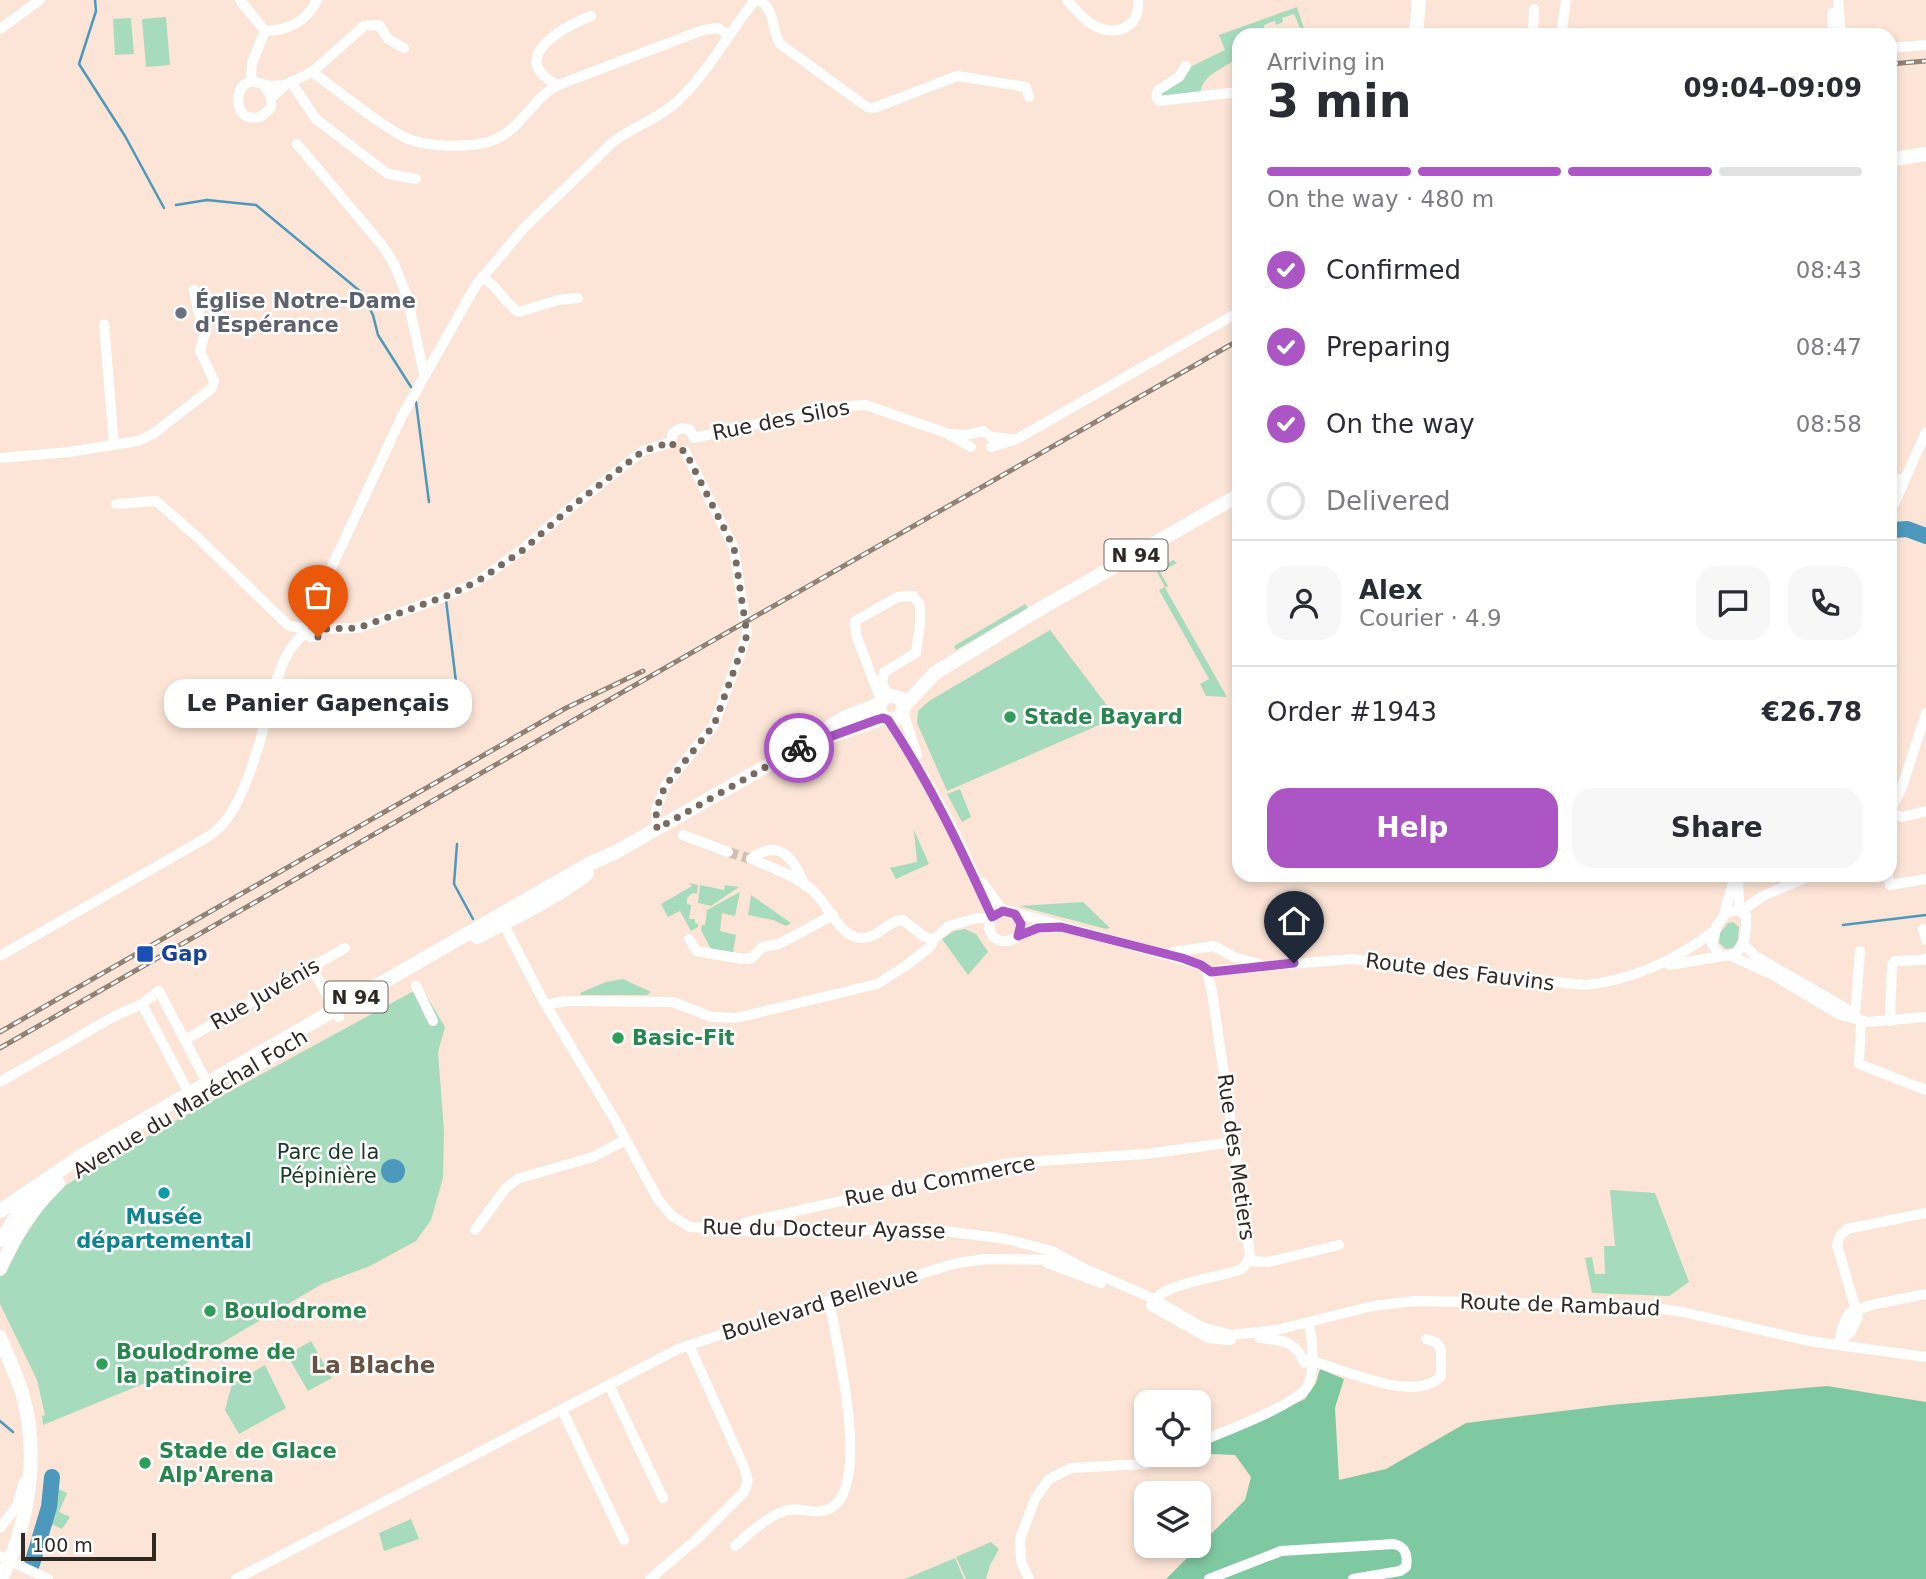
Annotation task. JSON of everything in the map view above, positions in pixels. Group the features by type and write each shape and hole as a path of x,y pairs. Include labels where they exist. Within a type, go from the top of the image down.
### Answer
{"main road":[{"path":"1417,28 1419,0"},
{"path":"1897,159 1926,154"},
{"path":"1897,166 1926,161"},
{"name":"N 94","path":"504,918 587,865 657,829 800,747 844,718 890,706 913,693 935,673 1033,613 1232,499"},
{"name":"Avenue du Maréchal Foch","path":"1,1240 24,1207 191,1097 464,944 504,918"},
{"name":"Avenue du Maréchal Foch","path":"0,1211 85,1154 191,1097"},
{"path":"0,1269 22,1224 58,1183"},
{"path":"0,1323 4,1335 1,1342 22,1392 28,1421 30,1455 25,1514 11,1561 1,1579"}],"street":[{"path":"0,29 40,0"},
{"path":"240,0 265,31"},
{"path":"265,31 297,24 309,13 317,0"},
{"path":"314,616 321,590 402,416 457,315 482,277 524,228 612,143 626,131 672,106 697,80 728,35 757,0 770,8 780,44 867,107 874,108 961,76 1026,87 1029,97"},
{"path":"1067,0 1098,28 1121,30 1132,26 1140,9 1139,0"},
{"path":"1563,28 1566,0"},
{"path":"1831,0 1833,28"},
{"path":"1838,0 1840,28"},
{"path":"1533,28 1534,9"},
{"path":"558,85 550,81 539,67 537,57 541,48 547,38 564,27 591,16"},
{"path":"271,98 288,84 312,72 364,26 379,25 388,40 404,48"},
{"path":"312,72 407,139 465,147 485,144 506,133 539,98 558,85 703,30 718,28 728,35"},
{"path":"251,81 252,63 265,31"},
{"path":"1897,47 1926,45"},
{"path":"1186,66 1179,76 1158,90 1156,95 1159,101 1232,93"},
{"path":"264,85 271,98 271,107 260,117 250,118 240,113 238,93 242,86 251,81 264,85 288,84"},
{"path":"288,84 316,119 387,174 416,179"},
{"path":"297,144 382,245 394,264 407,296 424,374"},
{"path":"482,277 492,283 512,308 519,312 558,300 578,298"},
{"path":"0,458 69,452 138,441 153,435 212,388 214,381 200,351 207,325 199,315 194,290"},
{"path":"991,442 983,430 973,434 970,442 971,447 981,453 991,442 1017,439 1232,316"},
{"path":"104,324 114,445"},
{"name":"Rue des Silos","path":"694,438 849,405 866,405 946,433 971,447"},
{"path":"681,428 690,430 694,438 693,445 685,451 676,449 671,442 673,433 681,428"},
{"path":"1897,487 1926,432"},
{"name":"Rue des Silos","path":"946,433 973,434"},
{"path":"324,629 358,628 478,581 518,554 570,508 643,451 671,442"},
{"path":"657,829 656,810 665,786 714,725 747,635 734,548 685,451"},
{"path":"1897,477 1915,454"},
{"path":"0,954 220,828 232,811 255,758 282,665 304,631 307,618 314,616 322,620 324,629 318,637 311,637 304,631 289,626 156,501 116,504"},
{"path":"933,793 910,738 890,706 882,684 884,672 916,653 918,646 920,605 913,596 898,597 855,621 856,635 909,751 982,886 992,918 989,928 992,935"},
{"path":"1897,798 1926,713"},
{"path":"1897,815 1902,817 1926,811"},
{"path":"683,835 729,852"},
{"path":"544,1001 673,1002 711,1017 736,1018 877,984 931,946 928,938 912,925 898,920 869,937 862,939 850,935 816,894 776,870 751,859 764,851 783,852 797,867 805,886"},
{"path":"1889,882 1890,885 1926,879"},
{"path":"1735,882 1724,915 1714,931 1712,944 1716,951 1773,975 1840,1015 1890,1021 1926,1017"},
{"path":"1727,956 1738,952 1744,944 1746,916 1740,910 1737,882"},
{"path":"1740,882 1747,892 1763,896"},
{"path":"1724,915 1740,910 1763,896 1796,882"},
{"path":"1746,923 1765,900 1784,887"},
{"path":"957,923 971,924 998,941 1011,941 1018,936 1021,924 1015,914 1003,911 988,900"},
{"path":"928,938 957,923 977,918 992,918 1003,911"},
{"name":"Route des Fauvins","path":"1015,914 1212,969 1351,959 1572,985 1605,982 1645,970 1678,956 1714,931"},
{"path":"689,939 696,951 743,959 752,958 762,947 779,944 832,915"},
{"name":"Rue du Docteur Ayasse","path":"504,918 534,984 659,1201 672,1216 690,1227 736,1231 929,1229 978,1234 1035,1246 1052,1251 1067,1260"},
{"name":"Route des Fauvins","path":"1018,936 1038,928 1061,927"},
{"path":"1744,944 1755,956 1844,1007 1858,1019"},
{"path":"1214,946 1225,954 1226,962 1212,969 1200,956 1204,949 1214,946"},
{"name":"Rue Juvénis","path":"185,1040 345,948"},
{"name":"Route des Fauvins","path":"1162,953 1204,949"},
{"path":"1860,951 1860,1063 1926,1090"},
{"name":"Route des Fauvins","path":"1225,954 1251,963 1272,965"},
{"name":"Route des Fauvins","path":"1645,970 1727,956"},
{"path":"1890,1021 1892,965 1895,961 1926,958"},
{"path":"312,968 337,1013"},
{"name":"Rue des Metiers","path":"1153,1303 1166,1290 1237,1271 1248,1261 1249,1249 1212,992 1212,969"},
{"path":"416,986 433,1020"},
{"path":"0,1082 115,1016 142,1004 159,991 209,1086"},
{"path":"142,1004 191,1097"},
{"path":"475,1230 506,1188 517,1179 593,1157 625,1140"},
{"name":"Rue du Commerce","path":"736,1231 744,1223 1009,1163 1146,1154 1234,1142"},
{"path":"1857,1309 1838,1245 1840,1236 1847,1229 1926,1213"},
{"path":"1248,1261 1268,1262 1339,1245"},
{"path":"1035,1246 1041,1260"},
{"name":"Boulevard Bellevue","path":"236,1579 689,1345 971,1260 1041,1260"},
{"name":"Route de Rambaud","path":"1041,1260 1067,1260 1219,1333 1246,1334 1277,1329 1373,1306 1414,1301 1615,1305 1683,1312 1774,1334 1926,1357"},
{"name":"Route de Rambaud","path":"1041,1260 1153,1303 1208,1338 1260,1338 1277,1329"},
{"path":"1840,1342 1849,1313 1926,1294"},
{"path":"735,1546 774,1516 792,1509 828,1510 845,1492 851,1436 829,1301"},
{"path":"1211,1436 1298,1395 1308,1385 1307,1359 1312,1337 1309,1322"},
{"path":"1293,1326 1294,1346"},
{"path":"1294,1346 1306,1344 1312,1337"},
{"path":"1260,1338 1284,1341 1294,1346 1307,1359 1326,1363 1360,1377 1406,1386 1430,1384 1439,1379 1443,1371 1440,1346 1426,1339"},
{"path":"650,1579 697,1539 744,1492 748,1481 689,1345"},
{"path":"609,1385 663,1498"},
{"path":"562,1410 625,1539"},
{"path":"0,1528 13,1513 19,1500 30,1455"},
{"path":"1029,1579 1021,1562 1020,1539 1035,1499 1049,1479 1071,1468 1134,1465"},
{"path":"0,1535 19,1538"},
{"path":"1209,1579 1265,1556 1300,1548 1394,1544 1400,1546 1407,1555 1406,1567 1399,1571 1353,1579"},
{"path":"11,1561 48,1579"}],"green space":[{"path":"1297,7 1304,28 1300,28 1294,14 1282,18 1283,22 1276,25 1275,21 1264,25 1264,28 1238,28"},
{"path":"166,17 170,65 146,67 142,19"},
{"path":"131,18 134,54 115,55 113,19"},
{"path":"1232,30 1232,62 1205,81 1200,95 1163,100 1160,94 1188,68 1225,50 1219,35"},
{"path":"1173,560 1177,563 1160,572 1168,586 1165,588 1227,697 1206,696 1200,684 1209,679 1159,590 1165,587 1156,570"},
{"path":"1025,604 1028,608 956,650 954,646"},
{"name":"Stade Bayard","path":"1050,630 1115,716 947,791 917,723 918,711 929,701"},
{"path":"960,789 971,817 962,822 947,794"},
{"path":"914,830 929,864 896,879 890,868 917,862"},
{"path":"689,883 698,885 697,894 693,893 687,898 687,904 691,905 689,919 695,919 698,924 698,927 691,931 680,911 668,917 661,904 692,886"},
{"path":"700,885 724,890 725,885 739,887 711,906 698,903"},
{"path":"740,892 735,916 722,913 720,931 736,935 733,953 711,949 701,930 702,925 705,925 707,910"},
{"path":"751,895 791,923 786,926 773,920 748,915"},
{"path":"1083,902 1110,928 1019,906"},
{"path":"1733,922 1739,927 1738,940 1733,948 1726,949 1719,943 1720,933 1728,923"},
{"path":"965,929 976,934 988,952 968,975 942,939 954,931"},
{"path":"623,979 651,992 647,995 580,993 606,982"},
{"name":"Parc de la Pépinière","path":"421,987 445,1027 438,1052 444,1132 443,1178 431,1220 416,1241 370,1266 322,1284 172,1372 43,1425 42,1416 45,1415 37,1380 0,1304 0,1274 53,1194 99,1163"},
{"path":"1610,1190 1655,1193 1689,1282 1669,1296 1592,1293 1585,1258 1592,1257 1595,1274 1605,1274 1604,1246 1615,1246"},
{"path":"311,1341 332,1378 308,1391 287,1355"},
{"path":"265,1365 286,1408 239,1434 225,1410 232,1384"},
{"path":"1320,1369 1344,1379 1335,1408 1339,1480 1386,1469 1466,1423 1611,1405 1827,1386 1926,1402 1926,1579 1166,1579 1187,1558 1211,1558 1211,1534 1245,1500 1251,1477 1235,1455 1211,1454 1211,1442 1305,1399 1316,1383"},
{"path":"57,1488 67,1493 59,1512 70,1517 62,1529 51,1524"},
{"path":"411,1519 419,1539 384,1551 379,1533"},
{"path":"991,1542 999,1549 986,1579 966,1579 956,1557"},
{"path":"955,1558 964,1579 905,1579"}],"water":[{"path":"393,1159 404,1166 405,1171 398,1182 393,1183 382,1176 381,1171 388,1160"}],"waterway":[{"path":"95,0 96,11 79,64 125,136 164,208"},
{"path":"176,205 207,200 256,205 361,292 373,315 378,335 411,387"},
{"path":"416,402 429,502"},
{"path":"1897,530 1907,529 1926,536"},
{"path":"446,600 456,682"},
{"path":"457,844 454,884 473,919"},
{"path":"1843,925 1926,915"},
{"path":"0,1421 13,1432"},
{"path":"32,1564 49,1507 52,1477"}],"tunnel":[{"path":"728,852 751,859"}],"railway":[{"path":"1897,63 1926,61"},
{"path":"0,1048 1232,344"},
{"path":"0,1032 566,708 643,671"}],"way so far":[{"path":"318,637 324,629 358,628 449,595 478,581 523,550 570,508 643,451 671,442 676,449 685,451 734,548 747,635 714,725 665,786 656,810 657,829 799,748"}],"place":[{"name":"Église Notre-Dame d'Espérance","path":"181,313"},
{"name":"Le Panier Gapençais","path":"318,637"},
{"name":"Stade Bayard","path":"1010,717"},
{"name":"Gap","path":"145,954"},
{"name":"Basic-Fit","path":"618,1038"},
{"name":"Musée départemental","path":"164,1193"},
{"name":"Boulodrome","path":"210,1311"},
{"name":"Boulodrome de la patinoire","path":"102,1364"},
{"name":"Stade de Glace Alp'Arena","path":"145,1463"}],"district":[{"name":"La Blache","path":"373,1365"}],"route":[{"path":"799,748 876,720 888,720 936,798 974,873 992,917 1003,911 1015,914 1021,924 1018,936 1038,928 1061,927 1182,958 1211,972 1294,963"}]}
